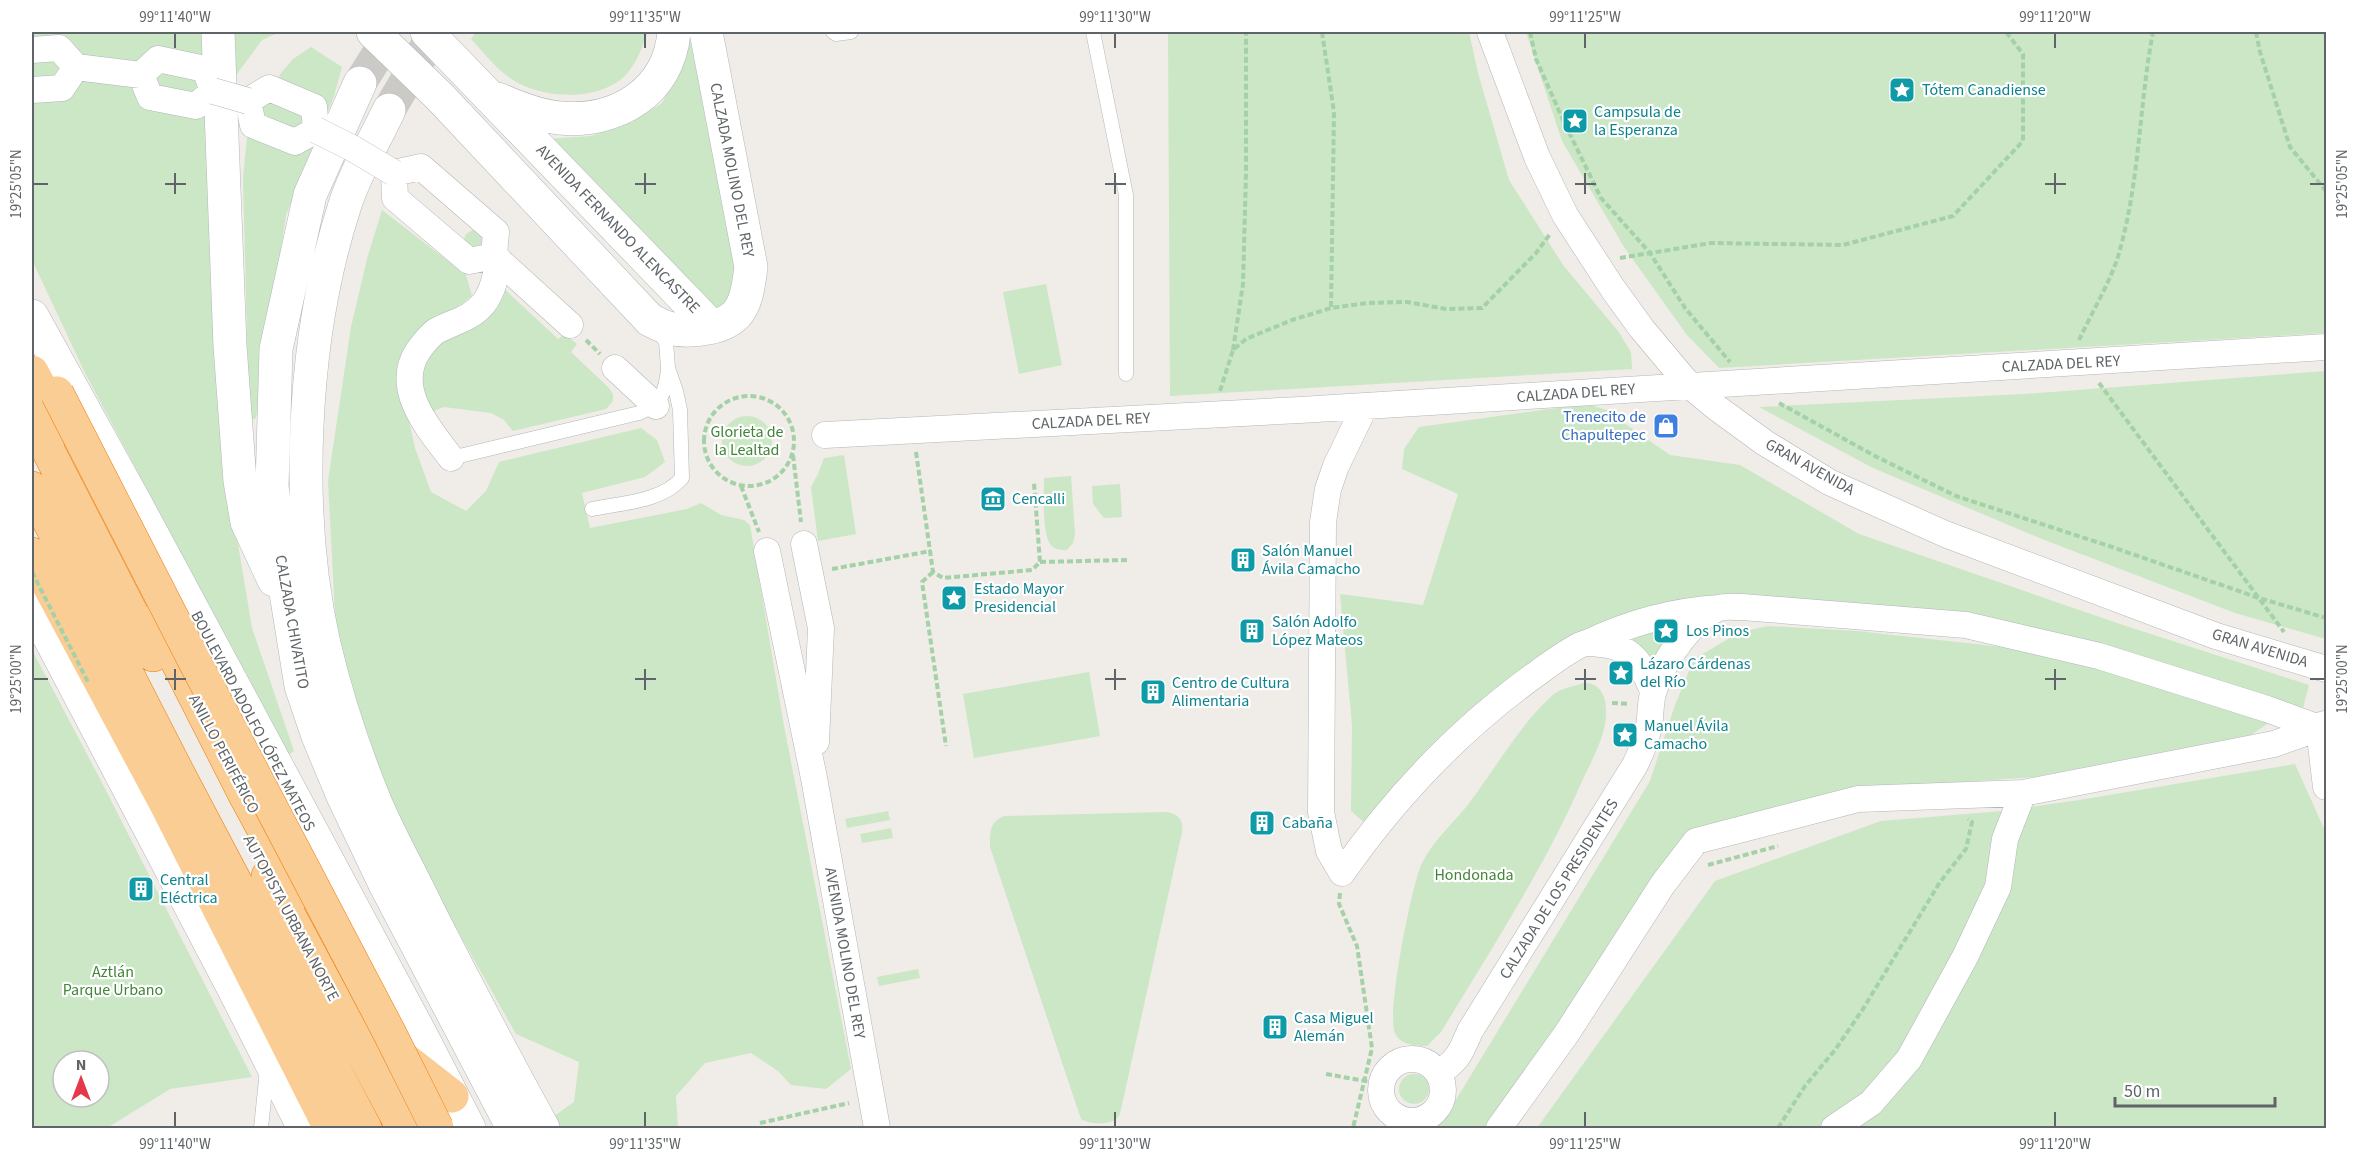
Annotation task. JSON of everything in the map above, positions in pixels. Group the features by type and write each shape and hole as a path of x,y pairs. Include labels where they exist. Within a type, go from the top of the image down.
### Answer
{"highway":[{"path":"32,346 437,1128"},
{"name":"ANILLO PERIFÉRICO","path":"32,372 87,477 185,680 241,788 429,1128"},
{"name":"AUTOPISTA URBANA NORTE","path":"32,418 214,774 403,1128"},
{"name":"AUTOPISTA URBANA NORTE","path":"32,488 178,773 365,1128"},
{"path":"32,512 235,906 355,1128"},
{"path":"32,554 46,607 70,653 166,804 330,1128"},
{"path":"379,1039 452,1096"}],"main road":[{"path":"218,32 230,346 240,481 247,522 253,538 272,576 286,597"},
{"name":"AVENIDA FERNANDO ALENCASTRE","path":"373,32 440,97 650,320 667,328 712,327"},
{"name":"AVENIDA FERNANDO ALENCASTRE","path":"427,32 712,327"},
{"path":"490,96 527,111 559,118 576,118 612,111 634,101 652,89 668,61 674,32"},
{"name":"CALZADA MOLINO DEL REY","path":"706,32 751,267 741,309 730,320 712,327"},
{"name":"CALZADA CHIVATITO","path":"360,82 310,195 276,349 272,486 286,597 301,686 318,736 343,796 384,882 513,1128"},
{"name":"CALZADA CHIVATITO","path":"389,110 344,207 317,327 308,395 307,466 308,533 316,595 324,643 339,698 377,807 482,1017 543,1128"},
{"name":"BOULEVARD ADOLFO LÓPEZ MATEOS","path":"32,316 137,506 469,1128"},
{"path":"70,653 304,1128"}],"street":[{"name":"GRAN AVENIDA","path":"1490,32 1537,158 1565,214 1642,329 1689,385 1765,443 1829,482 1934,529 2091,590 2205,632 2316,666"},
{"path":"32,50 59,48 76,67 141,75"},
{"path":"141,75 158,59 205,69 213,91"},
{"path":"32,90 62,88 76,67"},
{"path":"141,75 150,97 196,106 213,91"},
{"path":"213,91 248,101 269,88 314,107 316,130"},
{"path":"248,101 253,125 295,142 316,130"},
{"path":"316,130 352,148 394,174 421,167 496,232 496,258 490,293 484,303 463,320 434,333 423,343 413,359 409,374 410,389 416,407 426,425 451,458"},
{"path":"394,174 395,198 470,261 496,258 570,325"},
{"name":"CALZADA DEL REY","path":"825,435 1213,415 2326,347"},
{"path":"615,368 656,406"},
{"path":"1365,406 1336,466 1328,489 1323,522 1321,812 1329,851 1342,873 1360,847 1404,795 1454,741 1510,693 1552,663 1586,643 1643,620 1671,612 1753,608 1966,625 2099,656 2323,725"},
{"name":"AVENIDA MOLINO DEL REY","path":"804,544 821,628 814,778"},
{"name":"AVENIDA MOLINO DEL REY","path":"766,551 814,778 877,1128"},
{"path":"1653,691 1669,658 1684,638 1702,620 1720,608"},
{"path":"1586,643 1610,645 1627,650 1639,662 1653,691"},
{"name":"CALZADA DE LOS PRESIDENTES","path":"1438,1073 1453,1064 1461,1054 1470,1031 1635,765 1643,749 1648,729 1653,691"},
{"path":"2323,725 2326,787"},
{"path":"1499,1128 1567,1033 1663,884 1696,841 1858,799 2023,793 2274,744 2323,725"},
{"path":"1834,1128 1871,1102 1909,1059 1965,957 1998,887 2005,839 2023,793"},
{"path":"1402,1061 1422,1061 1438,1073 1443,1092 1441,1102 1428,1117 1418,1120 1398,1118 1384,1103 1373,1083 1402,1061"}],"lane":[{"path":"833,32 836,34 851,32"},
{"path":"1093,32 1126,195 1126,374"},
{"path":"451,458 639,413 656,406 664,391 668,368 666,342 650,320"},
{"path":"592,509 657,496 676,486 682,478 680,410 668,368"},
{"path":"261,1128 268,1056"}],"path":[{"path":"1213,415 1233,350 1243,284 1246,32"},
{"path":"1322,32 1334,112 1331,308"},
{"path":"1595,262 1711,243 1843,245 1953,216 2023,141 2023,54 2006,32"},
{"path":"2152,32 2145,73 2136,180 2119,255 2076,364 2316,666"},
{"path":"2256,32 2260,52 2290,147 2326,191"},
{"path":"1233,350 1246,339 1292,320 1331,308 1367,303 1407,302 1446,309 1482,308 1536,253 1565,214"},
{"path":"570,325 615,368"},
{"path":"793,454 786,467 776,477 762,484 732,483 718,475 709,463 704,450 704,433 709,419 718,407 745,396 773,403 784,413 794,436 793,454 804,544"},
{"path":"913,430 933,572"},
{"path":"1034,483 1040,562"},
{"path":"741,485 766,551"},
{"path":"810,573 931,551"},
{"path":"933,572 942,578 1032,570 1040,562 1127,560"},
{"path":"32,572 88,682"},
{"path":"933,572 922,582 946,746"},
{"path":"1778,1128 1805,1086 1835,1050 1940,882 1966,849 1972,822 1964,816"},
{"path":"1703,866 1788,842"},
{"path":"1342,873 1339,904 1357,946 1372,1048 1373,1083 1353,1128"},
{"path":"1326,1074 1373,1083"},
{"path":"760,1123 870,1098"}],"green space":[{"path":"32,32 206,32 231,502 252,628 294,751 284,758 173,538 86,375 32,260"},
{"path":"231,32 280,32 262,40 234,78"},
{"path":"476,32 647,32 647,34 635,62 618,81 604,89 572,95 538,91 510,78 471,39"},
{"path":"1168,32 1469,32 1478,73 1509,180 1563,265 1618,331 1631,352 1632,369 1170,396"},
{"path":"1526,32 2326,32 2326,333 1719,368 1687,335 1624,247 1562,141"},
{"path":"690,39 736,275 728,301 723,308 714,307 546,139 591,136 632,122 662,103 678,73"},
{"path":"311,47 342,67 334,96 286,215 256,418 249,421 243,178 247,137 281,73 293,59"},
{"path":"382,210 466,275 472,296 412,339 399,374 415,448 431,492 466,511 486,491 499,462 641,428 657,440 665,462 645,477 582,493 590,528 687,509 701,503 721,515 744,520 750,525 784,726 851,1069 826,1089 791,1085 778,1071 751,1053 705,1063 676,1096 678,1128 561,1128 554,1116 574,1102 579,1062 516,1034 399,827 337,652 328,481 351,327 367,259"},
{"path":"473,230 485,233 482,253 463,242 466,234"},
{"path":"1046,284 1062,365 1019,374 1003,292"},
{"path":"500,285 558,339 565,334 577,344 571,352 613,394 613,401 606,409 513,431 504,420 491,413 444,407 436,410 429,417 421,404 420,358"},
{"path":"2326,371 2326,639 2235,613 2042,539 1873,468 1759,407 2024,394"},
{"path":"1585,404 1611,411 1621,421 1670,455 1740,465 1859,534 2123,625 2309,685 2302,712 2125,657 1708,598 1656,604 1518,672 1440,737 1366,824 1351,811 1352,725 1340,594 1423,605 1458,494 1402,469 1404,449 1419,427"},
{"name":"Glorieta de la Lealtad","path":"742,416 752,416 765,423 772,436 772,446 765,459 752,466 742,466 733,462 726,455 722,446 722,436 726,427 733,420"},
{"path":"844,455 856,534 818,541 811,487 824,458"},
{"path":"1071,476 1075,534 1073,543 1067,550 1060,550 1050,544 1047,538 1044,478"},
{"path":"1120,484 1122,517 1104,518 1093,504 1092,486"},
{"path":"1672,623 1675,627 1673,632 1653,660 1647,659 1630,635"},
{"path":"1768,626 1857,631 2012,648 2098,667 2276,718 2251,735 2034,777 1894,787 1696,834 1496,1128 1429,1128 1457,1098 1650,781 1675,705 1694,659 1740,632"},
{"name":"Aztlán Parque Urbano","path":"32,650 252,1077 170,1089 107,1128 32,1128"},
{"path":"1089,672 1100,736 974,758 963,694"},
{"name":"Hondonada","path":"1584,683 1591,684 1601,691 1606,710 1605,724 1597,748 1564,820 1514,912 1441,1032 1427,1046 1404,1042 1395,1033 1394,1002 1412,895 1422,863 1432,846 1470,802 1531,717 1557,692"},
{"path":"2295,764 2326,833 2326,1128 1537,1128 1715,881 1881,821 2002,811"},
{"path":"888,811 890,820 847,828 845,819"},
{"path":"1165,812 1179,818 1182,832 1120,1114 1113,1121 1091,1122 1081,1119 990,847 991,828 995,821 1004,816"},
{"path":"891,828 893,838 862,843 860,834"},
{"path":"918,969 920,978 879,986 877,977"},
{"path":"1414,1074 1425,1078 1429,1089 1425,1100 1414,1104 1403,1100 1399,1089 1403,1078"}],"tunnel":[{"path":"360,83 392,32"},
{"path":"389,110 435,32"}],"place":[{"name":"Tótem Canadiense","path":"1902,90"},
{"name":"Campsula de la Esperanza","path":"1575,121"},
{"name":"Trenecito de Chapultepec","path":"1666,426"},
{"name":"Cencalli","path":"993,499"},
{"name":"Salón Manuel Ávila Camacho","path":"1243,560"},
{"name":"Estado Mayor Presidencial","path":"954,598"},
{"name":"Salón Adolfo López Mateos","path":"1252,631"},
{"name":"Los Pinos","path":"1666,631"},
{"name":"Lázaro Cárdenas del Río","path":"1621,673"},
{"name":"Centro de Cultura Alimentaria","path":"1153,692"},
{"name":"Manuel Ávila Camacho","path":"1625,735"},
{"name":"Cabaña","path":"1262,823"},
{"name":"Central Eléctrica","path":"141,889"},
{"name":"Casa Miguel Alemán","path":"1275,1027"}]}
